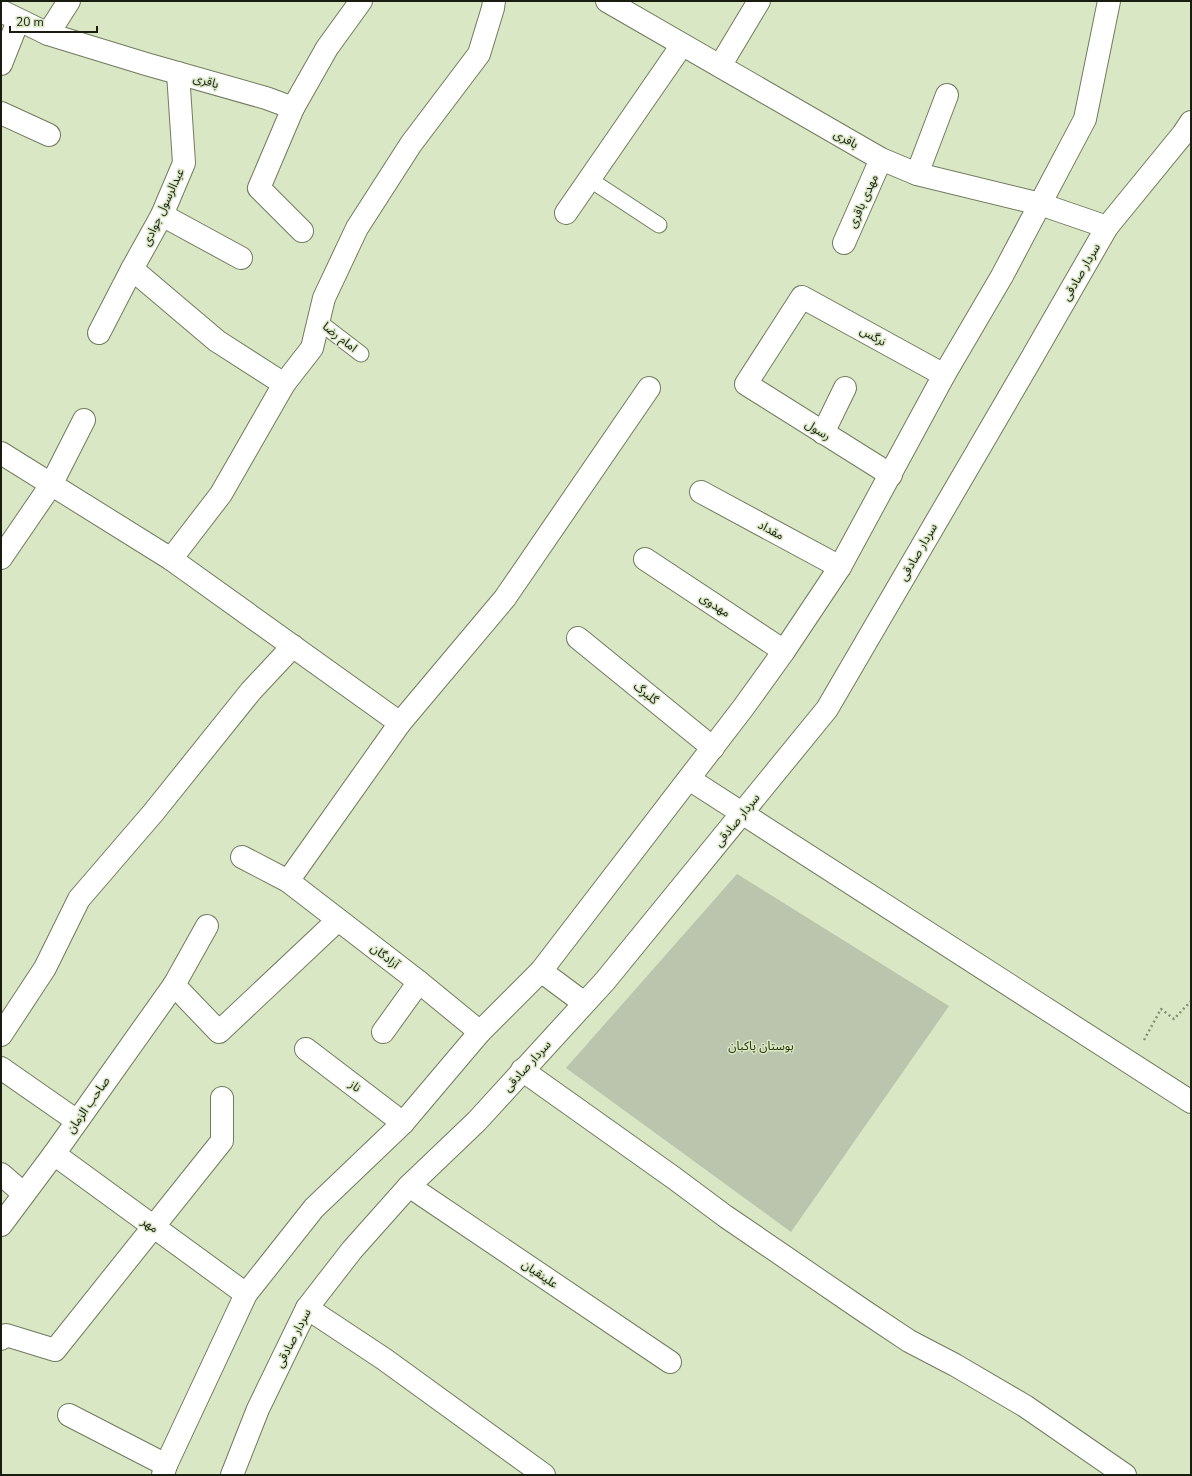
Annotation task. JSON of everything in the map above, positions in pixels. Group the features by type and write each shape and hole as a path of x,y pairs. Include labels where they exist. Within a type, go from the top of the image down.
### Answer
{"street":[{"path":"48,34 70,1"},
{"path":"302,231 259,188 293,108 328,48 361,1"},
{"path":"171,559 221,494 284,384 312,348 324,298 356,228 411,144 479,54 494,1"},
{"name":"باقری","path":"608,1 882,159 917,174 1040,204 1107,227"},
{"path":"720,66 759,1"},
{"path":"69,1415 165,1470 246,1294 314,1208 403,1124 480,1032 541,971 743,708 784,651 840,567 944,375 1002,276 1085,119 1109,1"},
{"path":"1,64 10,16"},
{"name":"باقری","path":"10,16 48,34 266,98 293,108"},
{"path":"566,213 682,45"},
{"name":"عبدالرسول جوادی","path":"99,333 162,215 184,163 178,73"},
{"path":"917,174 947,95"},
{"path":"1,113 49,135"},
{"name":"سردار صادقی","path":"232,1475 258,1409 308,1308 352,1250 409,1186 477,1121 522,1070 605,981 827,709 1107,227 1183,134 1191,122"},
{"name":"مهدی باقری","path":"844,243 882,159"},
{"path":"162,215 241,258"},
{"path":"132,269 217,341 284,384"},
{"name":"نرگس","path":"746,384 802,297 944,375"},
{"name":"رسول","path":"746,384 890,474"},
{"path":"288,881 400,723 505,598 649,388"},
{"path":"823,433 845,388"},
{"path":"1,558 51,485 84,420"},
{"path":"1,454 171,559 400,723"},
{"name":"مقداد","path":"701,492 840,567"},
{"name":"مهدوی","path":"645,559 784,651"},
{"name":"گلبرگ","path":"578,638 713,748"},
{"path":"1,1035 45,968 79,899 153,813 251,691 292,646"},
{"path":"689,779 1191,1102"},
{"name":"آزادگان","path":"242,857 288,881 419,982 480,1032"},
{"path":"174,985 219,1032 338,920"},
{"name":"صاحب الزمان","path":"1,1225 54,1154 174,985 206,926"},
{"path":"541,971 584,1003"},
{"path":"383,1032 419,982"},
{"name":"ناز","path":"306,1049 403,1124"},
{"path":"1,1068 77,1121"},
{"path":"522,1070 725,1216 864,1311 909,1341 1025,1406 1125,1475"},
{"path":"1,1339 6,1335 55,1350 222,1141 222,1098"},
{"name":"مهر","path":"54,1154 246,1294"},
{"path":"1,1174 24,1194"},
{"name":"علینقیان","path":"409,1186 670,1362"},
{"path":"308,1308 384,1358 544,1475"}],"lane":[{"path":"589,179 659,225"},
{"name":"امام رضا","path":"318,321 361,354"}],"path":[{"path":"1131,1063 1161,1009 1174,1019 1191,1001"}],"green space":[{"name":"بوستان پاکبان","path":"737,874 949,1006 791,1232 566,1068"}]}
